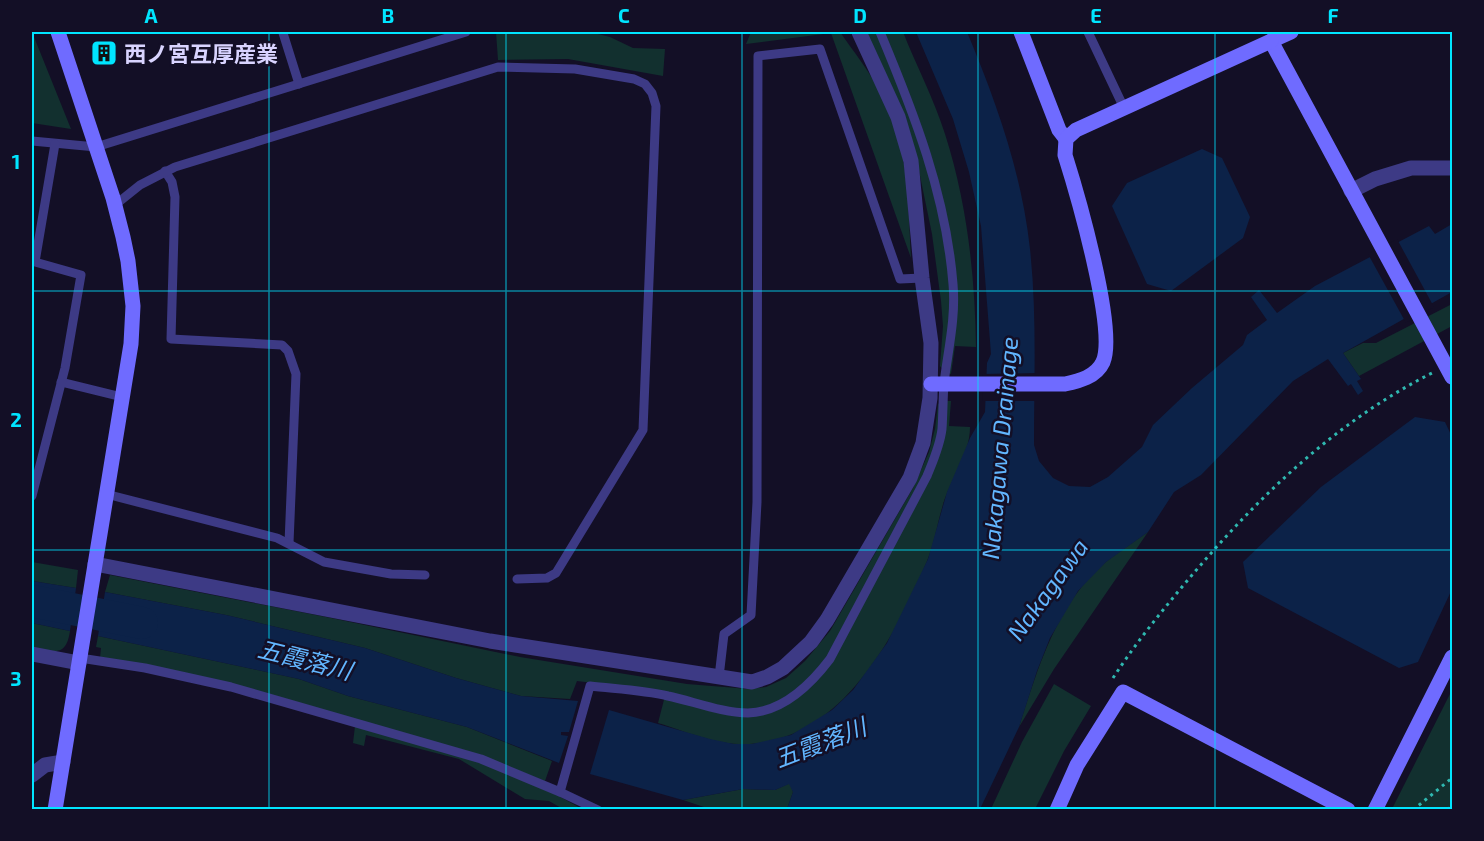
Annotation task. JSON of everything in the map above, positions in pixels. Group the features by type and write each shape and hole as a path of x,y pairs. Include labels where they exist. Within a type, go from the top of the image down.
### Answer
{"street":[{"path":"55,810 131,344 133,306 128,261 115,205 58,32"},
{"path":"95,564 490,641 752,682 783,668 811,642 827,620 910,478 942,385 931,343 922,278 911,161 898,117 859,32"},
{"path":"1021,32 1059,130 1066,139"},
{"path":"942,385 1065,384 1085,379 1095,373 1102,364 1106,340 1093,256 1065,155 1066,139 1076,129 1291,32"},
{"path":"1271,41 1450,371"},
{"path":"1351,191 1375,179 1411,168 1452,168"},
{"path":"32,654 81,655"},
{"path":"1375,810 1452,657"},
{"path":"1057,810 1077,765 1123,692 1348,810"},
{"path":"32,775 45,765 63,762"}],"lane":[{"path":"32,141 96,147 466,32"},
{"path":"560,792 591,686 665,695 748,713 767,709 789,699 814,679 830,658 927,476 938,450 942,430 942,385 953,322 953,285 946,227 927,150 880,32"},
{"path":"1088,32 1124,108"},
{"path":"283,33 299,84"},
{"path":"719,677 724,634 751,615 757,502 758,56 820,49 900,279 922,278"},
{"path":"115,205 140,185 165,171 498,67 575,69 634,79 645,84 652,93 656,106 643,430 556,573 547,578 517,579"},
{"path":"32,496 61,382 81,275 35,262 55,144"},
{"path":"165,171 172,183 175,196 171,339 282,345 288,351 296,374 289,543"},
{"path":"61,382 122,397"},
{"path":"106,494 277,538 324,562 391,574 425,575"},
{"path":"81,655 231,687 481,759 598,810"}],"path":[{"path":"1109,685 1158,615 1208,555 1285,476 1361,414 1404,387 1450,371"},
{"path":"1413,810 1452,778"},
{"path":"1449,810 1452,802"}],"green space":[{"path":"32,32 71,129 32,123"},
{"path":"496,32 590,32 610,37 633,48 665,49 663,76 568,59 498,60"},
{"path":"751,32 840,32 872,77 890,112 902,152 911,258 831,33 746,44"},
{"path":"865,32 903,32 936,108 953,160 972,266 976,347 955,346 951,374 940,366 943,326 941,301 932,234 919,171"},
{"path":"1452,304 1452,326 1359,376 1343,353 1363,343 1376,343"},
{"path":"942,401 951,401 949,426 970,427 969,438 963,458 945,498 929,555 914,590 882,650 862,678 839,703 813,723 783,737 750,744 727,743 703,738 658,723 666,692 577,681 570,699 521,696 456,678 365,648 226,615 105,592 110,575 520,657 687,684 749,689 766,687 786,678 805,661 830,631 913,488 929,452 938,404"},
{"path":"1148,532 1054,669 1019,727 1051,637 1075,596 1107,561"},
{"path":"32,562 78,570 76,588 32,581"},
{"path":"32,623 70,631 68,640 58,651 32,648"},
{"path":"98,636 299,679 348,696 467,727 552,761 545,781 464,750 100,658 101,648 96,647"},
{"path":"1054,684 1091,706 1064,751 1035,809 991,809 1022,742"},
{"path":"1452,690 1452,809 1392,809"},
{"path":"355,726 490,765 548,790 582,809 563,809 549,801 525,799 459,759 366,735 364,746 353,743"},
{"path":"790,783 793,792 787,809 710,809 683,800 743,789 775,790"}],"water":[{"path":"916,32 967,32 998,111 1021,193 1030,249 1034,322 1034,445 1039,461 1053,478 1069,486 1090,487 1108,477 1142,447 1153,425 1243,345 1247,335 1267,320 1251,297 1259,290 1277,313 1315,286 1429,226 1435,234 1452,224 1452,292 1343,353 1361,379 1357,381 1363,391 1358,395 1351,384 1348,386 1328,359 1293,381 1201,475 1174,492 1148,532 1106,562 1078,591 1050,638 1019,727 980,809 787,809 793,792 789,784 775,790 743,789 683,800 590,774 609,710 710,739 734,744 752,744 791,735 832,710 853,690 887,643 928,559 947,492 970,438 985,412 987,363 991,354 981,226 969,172 953,119"},
{"path":"1202,149 1222,158 1250,217 1243,238 1171,291 1147,284 1112,206 1127,183"},
{"path":"1415,417 1445,422 1452,437 1452,589 1418,662 1399,668 1248,588 1243,562 1321,487"},
{"path":"32,581 76,588 70,631 32,623"},
{"path":"105,592 226,615 365,648 456,678 521,696 578,701 569,732 561,732 561,735 568,736 559,763 467,727 348,696 299,679 98,636"}],"pier":[{"path":"1397,239 1434,307 1406,323 1368,254"},
{"path":"1037,373 1037,401 982,401 983,374"}],"waterway":[{"name":"五霞落川","path":"32,601 142,623"}],"place":[{"name":"西ノ宮互厚産業","path":"104,53"}],"water label":[{"name":"Nakagawa Drainage","path":"999,448"},
{"name":"Nakagawa","path":"1047,589"}]}
